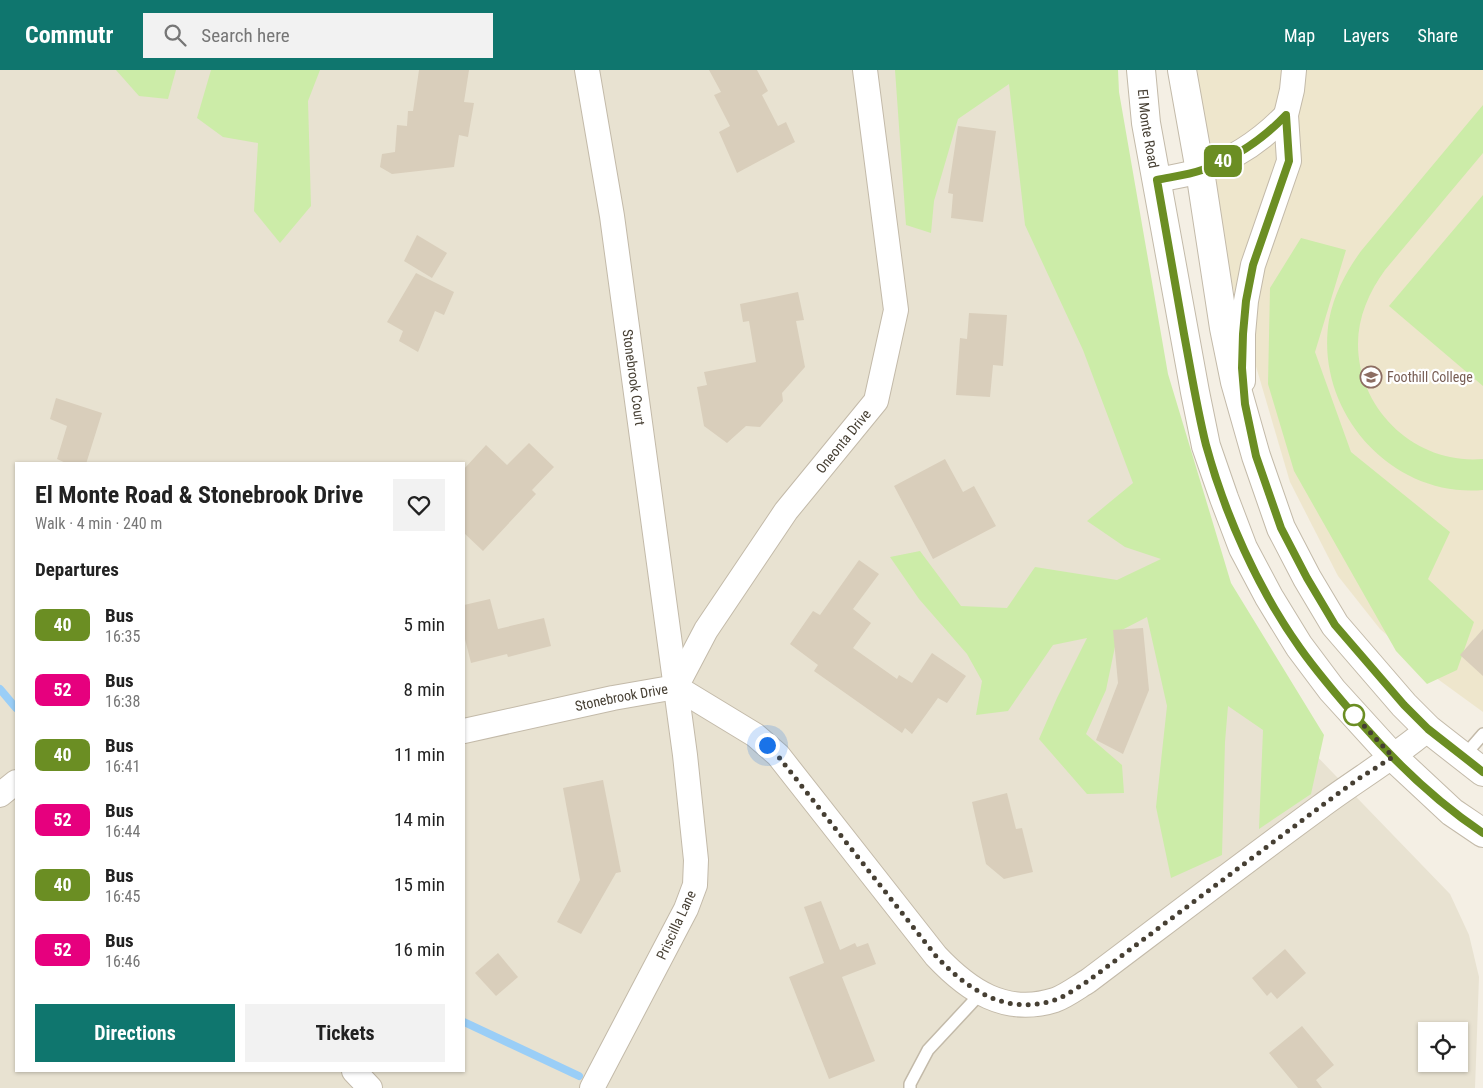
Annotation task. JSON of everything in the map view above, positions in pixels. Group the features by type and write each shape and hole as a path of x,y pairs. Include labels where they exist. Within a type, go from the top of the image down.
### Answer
{"street":[{"name":"Stonebrook Court","path":"587,70 612,216 676,687"},
{"name":"Oneonta Drive","path":"676,687 706,630 786,512 876,401 896,310 865,70"},
{"name":"El Monte Road","path":"1141,70 1146,123 1194,392 1206,446 1243,548 1268,597 1299,646 1332,690 1393,757 1452,812 1483,833"},
{"path":"1182,70 1200,171 1224,328 1235,382 1256,456 1281,528 1307,578 1335,625 1404,705 1428,729 1473,765"},
{"path":"1256,456 1245,404 1242,368 1246,301 1253,265 1289,161 1286,115 1292,90 1294,70"},
{"path":"1157,180 1200,171 1215,165 1246,148 1286,115"},
{"name":"Stonebrook Drive","path":"465,731 613,698 676,687 755,735 778,756 936,956 954,974 981,993 1017,1006 1057,999 1088,981 1332,798 1393,757 1428,729"},
{"name":"Priscilla Lane","path":"592,1088 686,909 695,885 696,860 676,687"},
{"path":"0,795 15,783"},
{"path":"355,1072 370,1088"}],"lane":[{"path":"1473,765 1483,734"},
{"path":"910,1088 910,1084 928,1050 981,993"}],"shaded area":[{"path":"0,70 1068,70 1219,594 1306,745 1450,894 1469,935 1479,977 1475,1088 0,1088"},
{"name":"Foothill College","path":"1197,70 1483,70 1483,712 1439,680 1380,629 1338,576 1290,482 1228,271"}],"green space":[{"path":"116,70 176,70 168,99 139,96"},
{"path":"211,70 320,70 308,101 311,206 280,243 254,211 258,143 223,137 197,118"},
{"path":"895,70 1118,70 1119,92 1168,374 1231,583 1324,735 1311,794 1259,829 1263,730 1228,706 1225,742 1222,855 1171,878 1156,807 1167,706 1147,617 1118,632 1106,690 1086,734 1122,765 1124,793 1087,794 1039,739 1087,638 1053,645 1008,711 976,715 982,681 967,654 919,599 890,557 920,551 961,606 1007,608 1035,567 1117,580 1161,559 1125,547 1087,521 1133,483 1083,350 1025,225 1009,84 958,119 934,201 931,233 906,225"},
{"path":"1483,105 1483,153 1385,270 1374,287 1362,315 1358,344 1361,368 1368,391 1380,411 1396,429 1414,443 1436,453 1459,459 1483,459 1483,490 1449,489 1418,479 1389,463 1366,442 1347,415 1334,386 1327,353 1329,320 1341,284 1361,251"},
{"path":"1483,195 1483,386 1389,306"},
{"path":"1301,238 1346,250 1315,352 1351,452 1450,532 1428,579 1474,622 1457,670 1427,684 1396,651 1294,471 1268,384 1270,288"}],"building":[{"path":"419,70 469,70 464,102 474,103 468,137 459,135 454,167 392,174 380,167 382,154 395,152 397,125 407,126 408,111 413,111"},
{"path":"709,70 757,70 768,91 762,95 778,126 786,122 795,142 737,173 719,132 730,126 714,95 721,92"},
{"path":"958,126 996,131 983,222 951,218 953,194 948,193"},
{"path":"417,235 447,253 432,278 404,261"},
{"path":"416,273 454,292 444,315 435,311 418,352 399,341 403,331 387,322"},
{"path":"798,292 804,320 796,321 805,367 782,393 783,401 760,427 746,426 727,443 704,426 697,387 707,385 704,372 756,362 749,321 743,322 740,304"},
{"path":"969,313 1007,315 1003,366 993,365 990,397 956,395 960,338 967,339"},
{"path":"56,398 102,413 87,462 64,462 57,459 67,426 50,419"},
{"path":"529,443 554,467 532,490 536,494 483,551 465,534 465,468 486,445 507,465"},
{"path":"945,459 963,492 974,486 996,526 933,559 894,486"},
{"path":"859,560 879,574 853,609 871,623 853,648 897,679 899,675 912,683 932,653 966,676 947,703 938,698 912,734 905,728 902,733 814,671 818,665 790,644 813,611 820,615"},
{"path":"490,599 498,629 544,618 551,646 508,657 507,654 471,663 465,639 465,605"},
{"path":"1143,628 1149,690 1123,754 1096,740 1118,683 1113,630"},
{"path":"1483,629 1483,676 1460,655"},
{"path":"603,780 621,872 616,873 581,934 557,922 580,880 563,788"},
{"path":"1007,793 1016,829 1022,828 1033,872 1004,879 986,864 972,802"},
{"path":"821,901 840,950 855,943 857,947 868,943 876,964 842,977 875,1061 829,1079 789,977 824,963 804,907"},
{"path":"1285,949 1306,973 1277,999 1271,992 1267,996 1252,978"},
{"path":"498,953 518,977 496,996 475,973"},
{"path":"1302,1026 1334,1065 1316,1080 1322,1088 1298,1088 1269,1053"}],"waterway":[{"path":"0,689 15,707"},
{"path":"465,1022 579,1076"}],"bus line":[{"name":"40","path":"1483,772 1428,729 1404,705 1335,625 1307,578 1281,528 1256,456 1245,404 1242,368 1243,334 1246,301 1253,265 1289,161 1286,115 1246,148 1215,165 1200,171 1157,180 1194,392 1206,446 1243,548 1268,597 1299,646 1332,690 1393,757 1452,812 1483,833"}],"place":[{"name":"Foothill College","path":"1371,377"}],"route":[{"path":"767,745 778,756 936,956 954,974 974,989 994,999 1017,1006 1057,999 1088,981 1332,798 1393,757 1354,715"}]}
